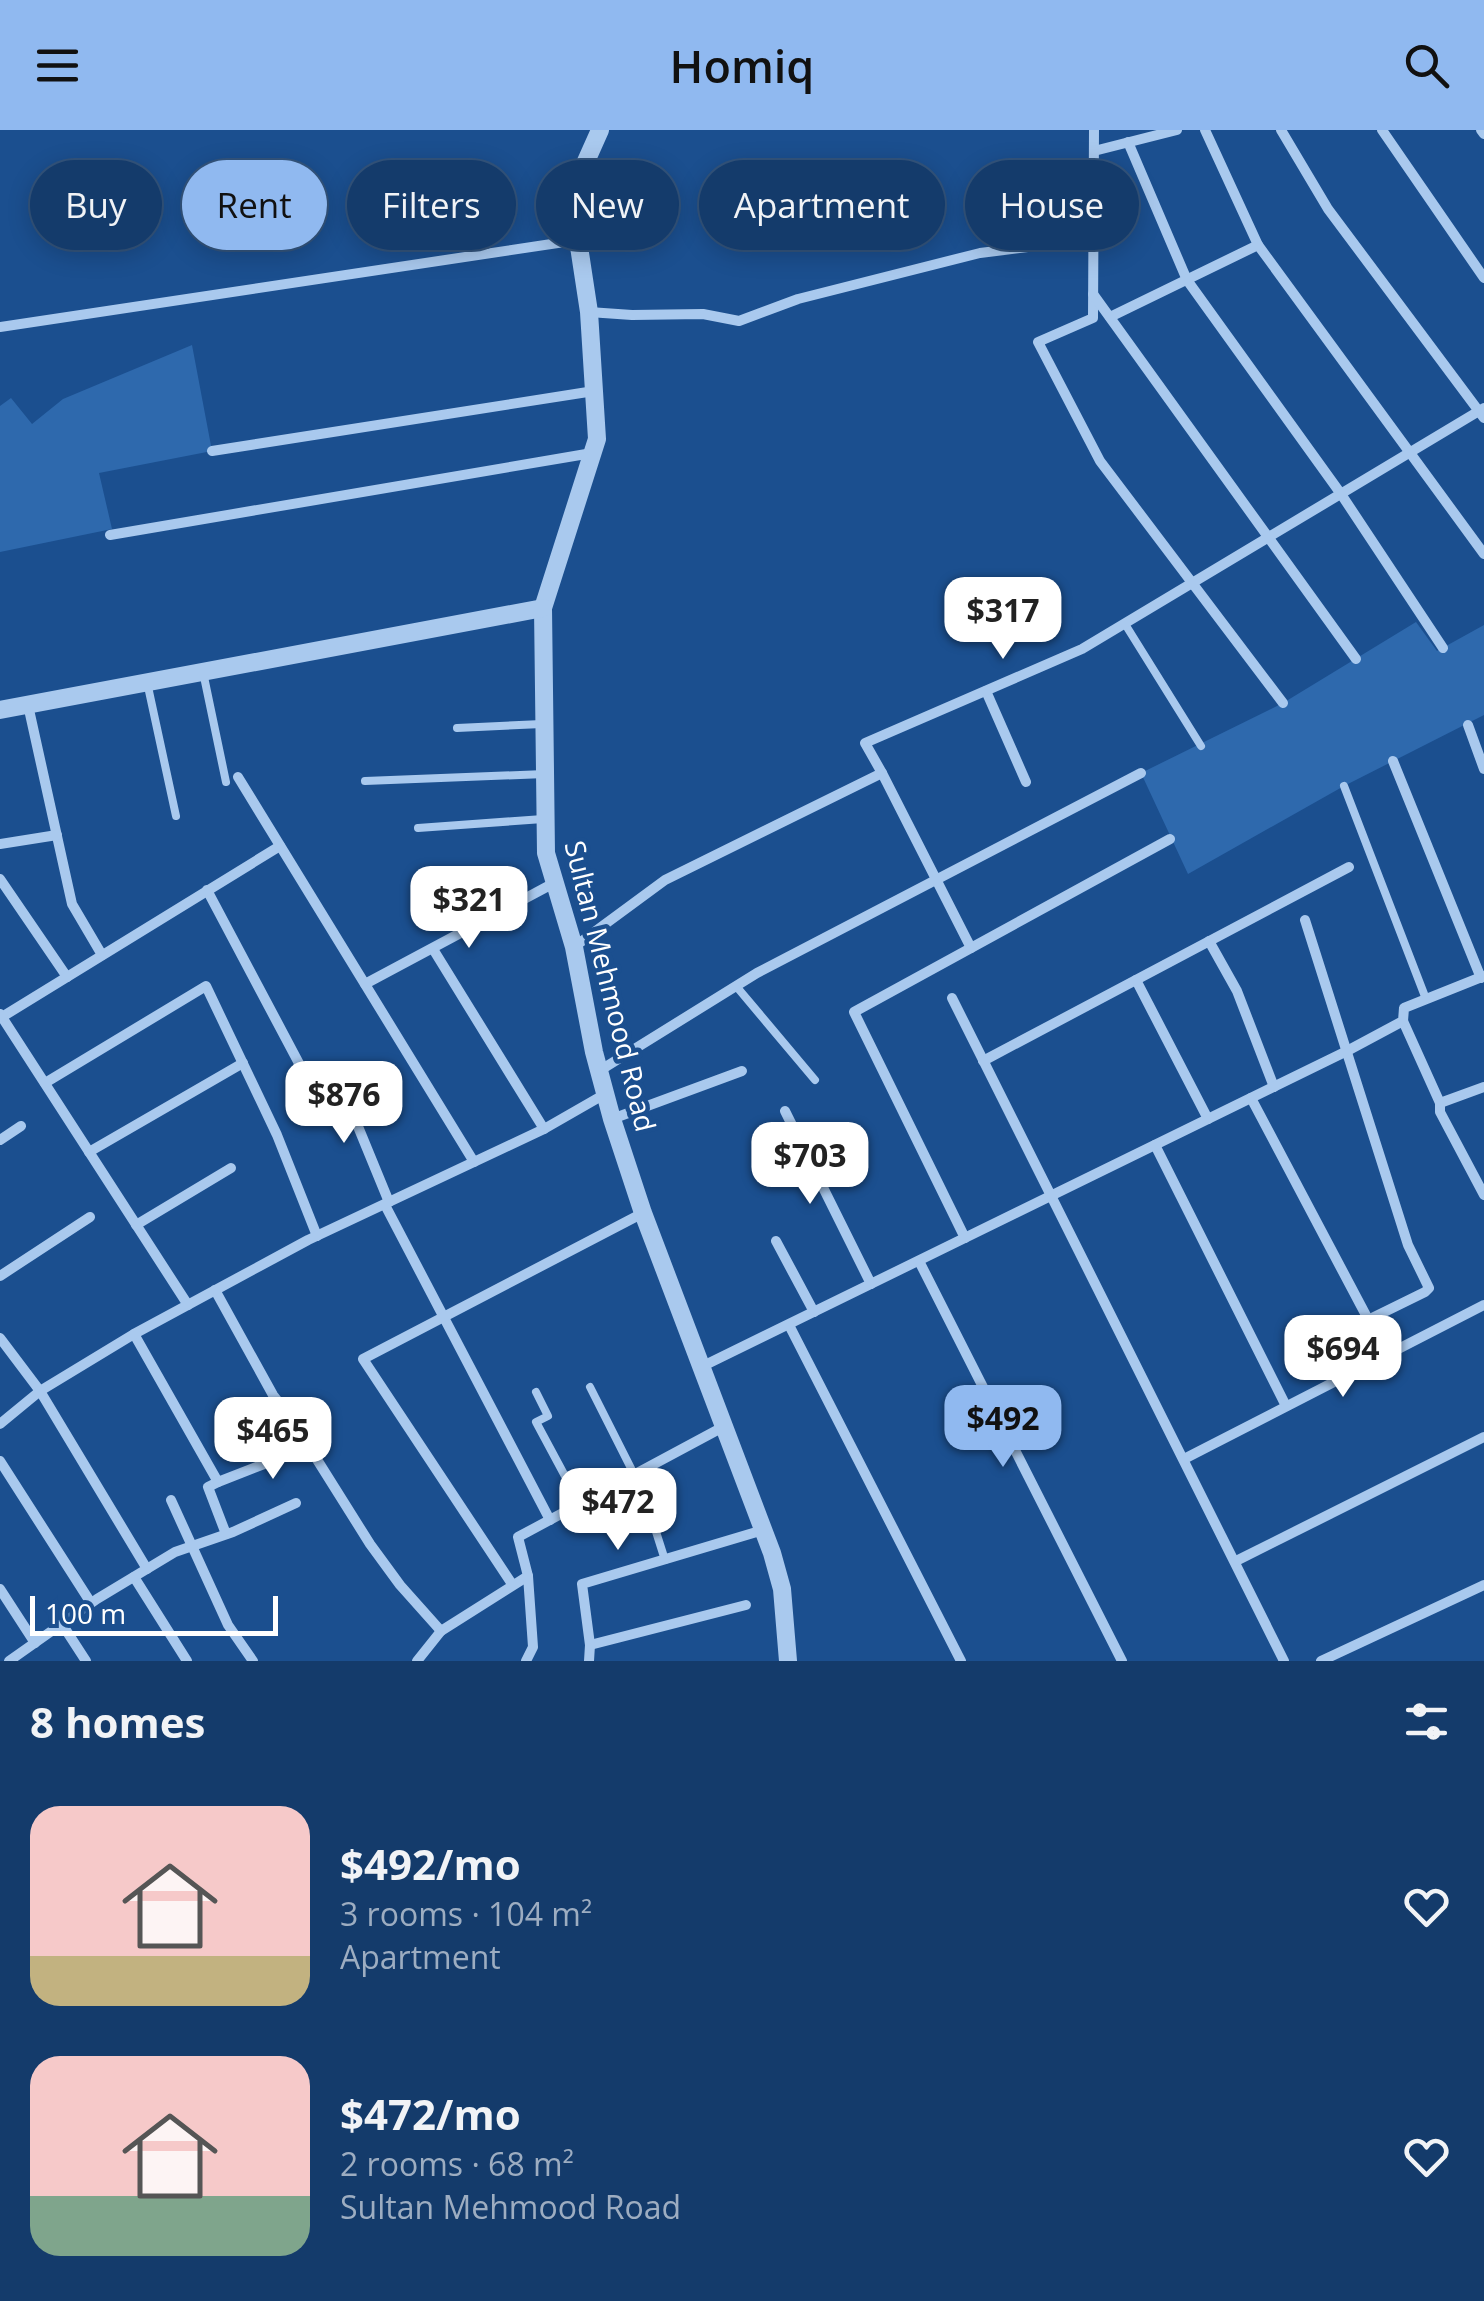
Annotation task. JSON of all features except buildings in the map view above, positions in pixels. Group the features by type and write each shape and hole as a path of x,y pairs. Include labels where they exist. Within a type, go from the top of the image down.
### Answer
{"street":[{"name":"Sultan Mehmood Road","path":"587,160 600,130"},
{"path":"1094,130 1094,160"},
{"path":"1094,152 1177,130"},
{"path":"1204,130 1258,245 1484,554"},
{"path":"971,948 865,743 1082,650 1482,412 1328,209 1281,130"},
{"path":"1382,130 1484,278"},
{"path":"1128,142 1188,280 1341,494 1444,648"},
{"path":"1110,317 1258,245"},
{"path":"0,328 536,246"},
{"name":"Sultan Mehmood Road","path":"580,250 589,312 597,439 543,608 546,853 574,947 612,1120 782,1589 788,1661"},
{"path":"589,312 632,316 703,314 739,321 798,299 980,253 1006,250"},
{"path":"1093,250 1092,318 1038,342 1100,461 1282,703"},
{"path":"1093,293 1356,658"},
{"path":"212,451 594,390"},
{"path":"110,535 593,453"},
{"path":"0,710 543,608"},
{"path":"986,691 1026,782"},
{"path":"28,704 72,904 102,956"},
{"path":"1468,725 1484,769"},
{"path":"1394,761 1482,977 1404,1008 1403,1020 1440,1103 1440,1112 1484,1195"},
{"path":"574,947 665,880 882,772"},
{"path":"599,1071 736,986 1141,773"},
{"path":"238,777 474,1162"},
{"path":"0,844 56,835"},
{"path":"964,1238 854,1012 1170,839"},
{"path":"188,1305 1,1015 280,846"},
{"path":"983,1061 1349,867"},
{"path":"0,879 67,977"},
{"path":"365,984 554,882"},
{"path":"208,890 311,1086 350,1066"},
{"path":"1305,920 1408,1245 1428,1288 1368,1320"},
{"path":"1209,941 1237,992 1274,1087"},
{"path":"433,948 544,1128"},
{"path":"1136,980 1208,1119"},
{"path":"45,1084 206,986 278,1135 317,1236"},
{"path":"952,998 1284,1661"},
{"path":"702,1368 1403,1020"},
{"path":"89,1152 243,1063"},
{"path":"612,1120 742,1071"},
{"path":"336,1074 387,1204 550,1520"},
{"path":"1440,1103 1484,1087"},
{"path":"0,1424 40,1391 214,1290 317,1236 544,1128 604,1094"},
{"path":"1250,1098 1386,1355"},
{"path":"785,1111 871,1284"},
{"path":"0,1140 21,1126"},
{"path":"1155,1145 1286,1406"},
{"path":"136,1224 231,1168"},
{"path":"512,1584 363,1359 643,1213"},
{"path":"0,1276 90,1217"},
{"path":"776,1241 814,1312"},
{"path":"919,1261 1122,1661"},
{"path":"214,1290 273,1394 370,1544 441,1631"},
{"path":"1184,1459 1484,1305"},
{"path":"789,1325 960,1661"},
{"path":"134,1334 218,1482"},
{"path":"0,1338 40,1391 147,1569"},
{"path":"526,1661 533,1647 528,1576 518,1537 723,1427"},
{"path":"226,1534 208,1487 264,1464 302,1437"},
{"path":"1236,1562 1484,1437"},
{"path":"0,1461 90,1604"},
{"path":"171,1500 228,1625 253,1661"},
{"path":"13,1660 90,1604 175,1552 296,1503"},
{"path":"589,1661 582,1584 763,1530"},
{"path":"418,1660 441,1631 528,1576"},
{"path":"134,1577 187,1661"},
{"path":"1321,1661 1484,1585"},
{"path":"0,1589 35,1643"},
{"path":"590,1645 746,1605"},
{"path":"62,1624 86,1661"}],"lane":[{"path":"1125,624 1202,746"},
{"path":"202,672 226,782"},
{"path":"147,682 176,816"},
{"path":"456,728 544,724"},
{"path":"365,781 545,774"},
{"path":"1344,786 1426,1000"},
{"path":"418,828 545,819"},
{"path":"736,986 815,1080"},
{"path":"590,1387 644,1494 665,1560"},
{"path":"536,1392 548,1416 536,1422 580,1504"}],"shaded area":[{"path":"192,345 212,451 99,473 112,529 0,552 0,406 11,398 32,424 63,399"},
{"path":"1416,622 1437,651 1484,625 1484,715 1344,786 1188,874 1141,773 1283,703"}]}
